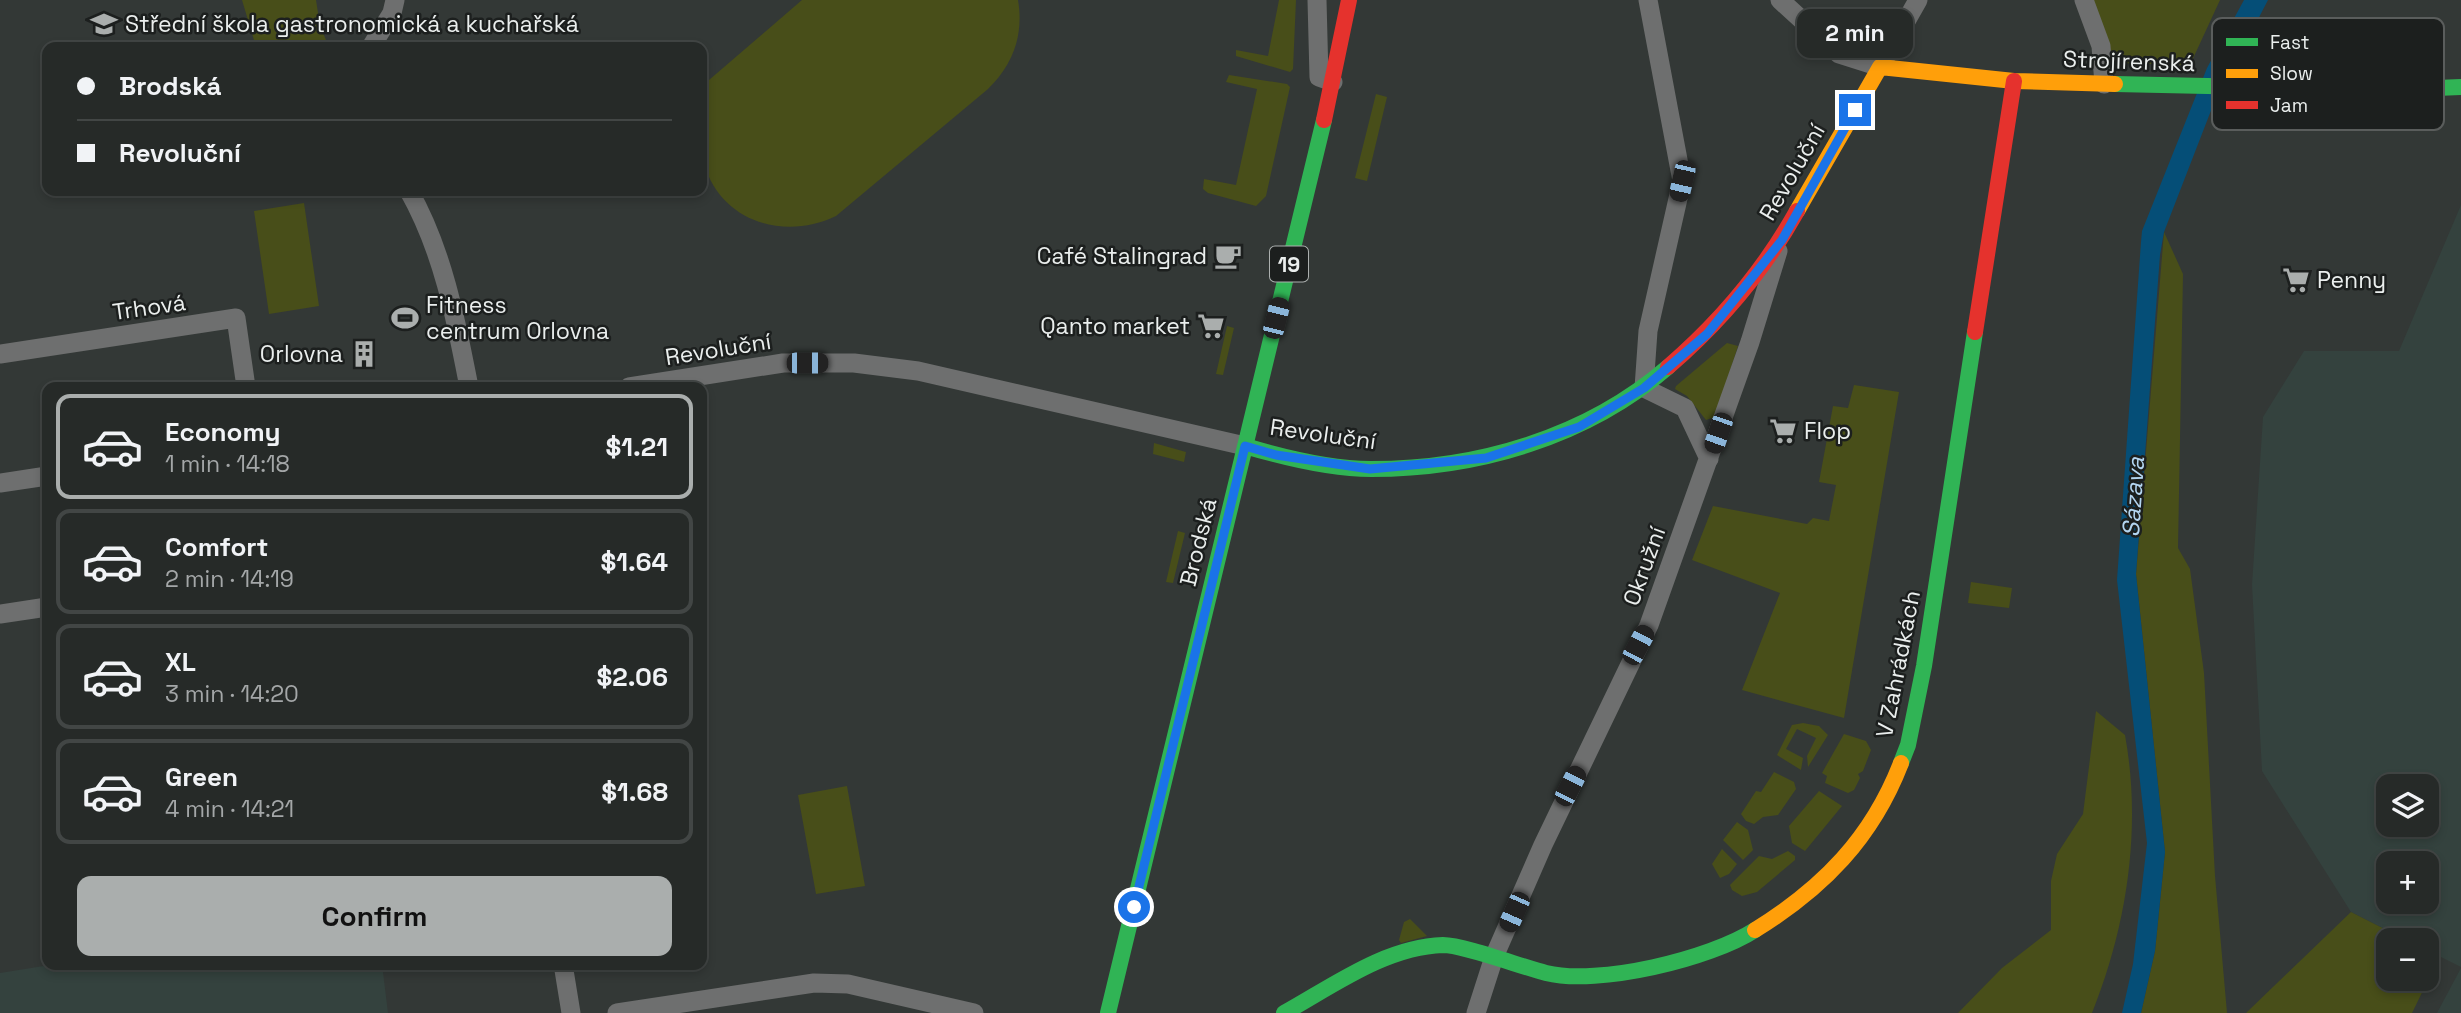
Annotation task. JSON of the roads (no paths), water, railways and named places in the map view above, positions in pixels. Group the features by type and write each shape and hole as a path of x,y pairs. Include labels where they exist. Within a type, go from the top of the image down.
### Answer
{"street":[{"path":"374,42 392,13 395,0"},
{"path":"1317,0 1319,77 1333,82"},
{"name":"19","path":"1333,82 1349,0"},
{"path":"1648,0 1682,181 1648,331 1644,388 1685,408 1709,459"},
{"path":"1780,0 1839,54 1880,67 1918,0"},
{"path":"2084,0 2101,46 2104,84"},
{"name":"Revoluční","path":"661,382 783,363 854,363 918,372 1276,455 1370,469 1486,458 1579,427 1644,388 1707,334 1782,240 1880,67"},
{"name":"Strojírenská","path":"1880,67 2014,81 2212,86"},
{"name":"V Zahrádkách","path":"1284,1013 1389,955 1445,945 1550,974 1601,976 1672,963 1743,938 1797,904 1860,841 1886,799 1908,745 1924,666 2014,81"},
{"name":"Brodská","path":"1108,1013 1333,82"},
{"path":"411,196 440,263 458,327 468,382"},
{"name":"Okružní","path":"1476,1013 1494,957 1570,786 1649,625 1709,459 1782,240"},
{"name":"Trhová","path":"0,354 236,318 245,382"},
{"path":"0,483 42,477"},
{"path":"0,614 42,608"},
{"path":"564,970 571,1013"},
{"path":"617,1013 814,983 848,984 974,1013"}],"water":[{"path":"2244,0 2268,0 2259,18 2234,18"},
{"name":"Sázava","path":"2212,59 2212,108 2164,232 2160,255 2136,574 2165,852 2155,951 2141,1013 2122,1013 2133,964 2147,843 2117,580 2142,231"}],"place":[{"name":"Střední škola gastronomická a kuchařská","path":"104,24"},
{"name":"Café Stalingrad","path":"1228,256"},
{"name":"Penny","path":"2296,280"},
{"name":"Fitness centrum Orlovna","path":"405,318"},
{"name":"Qanto market","path":"1211,326"},
{"name":"Orlovna","path":"364,354"},
{"name":"Flop","path":"1783,431"}]}
